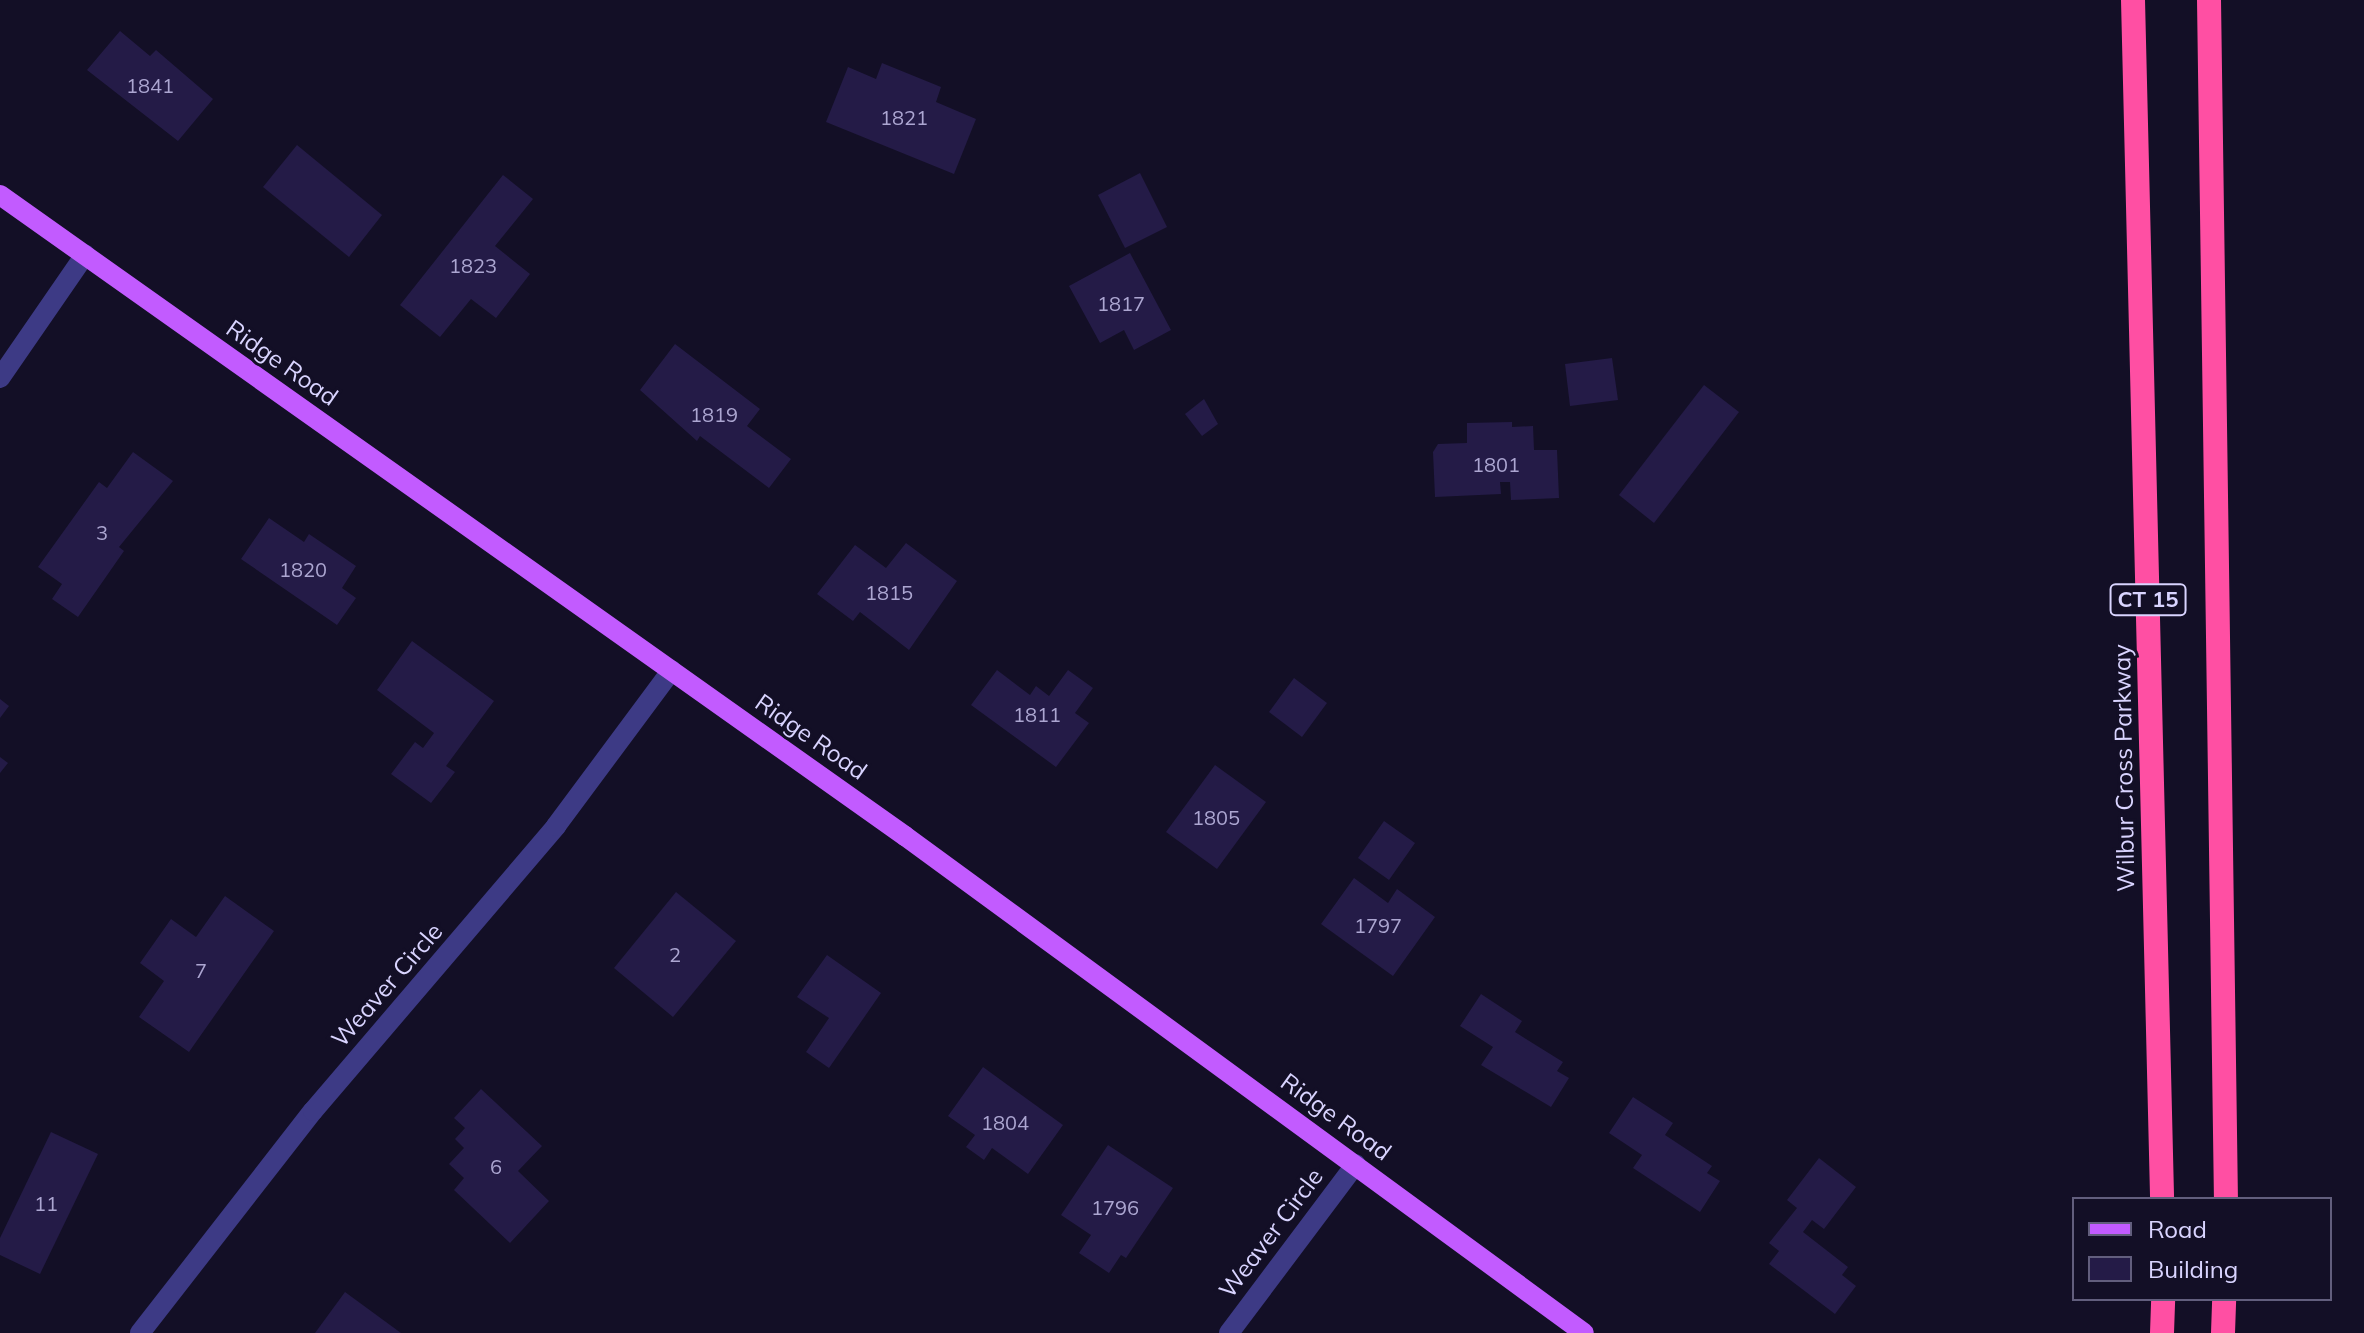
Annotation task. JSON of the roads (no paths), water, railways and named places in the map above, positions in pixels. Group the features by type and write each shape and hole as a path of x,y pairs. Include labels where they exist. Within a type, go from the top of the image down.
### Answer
{"highway":[{"name":"Wilbur Cross Parkway","path":"2133,0 2162,1197"},
{"name":"CT 15","path":"2209,0 2226,1197"},
{"path":"2162,1333 2163,1301"},
{"path":"2223,1333 2224,1301"}],"main road":[{"name":"Ridge Road","path":"0,195 672,670 1356,1164 1584,1333"}],"street":[{"path":"0,378 85,255"},
{"name":"Weaver Circle","path":"140,1333 313,1111 556,826 672,670"},
{"name":"Weaver Circle","path":"1229,1333 1356,1164"}]}
